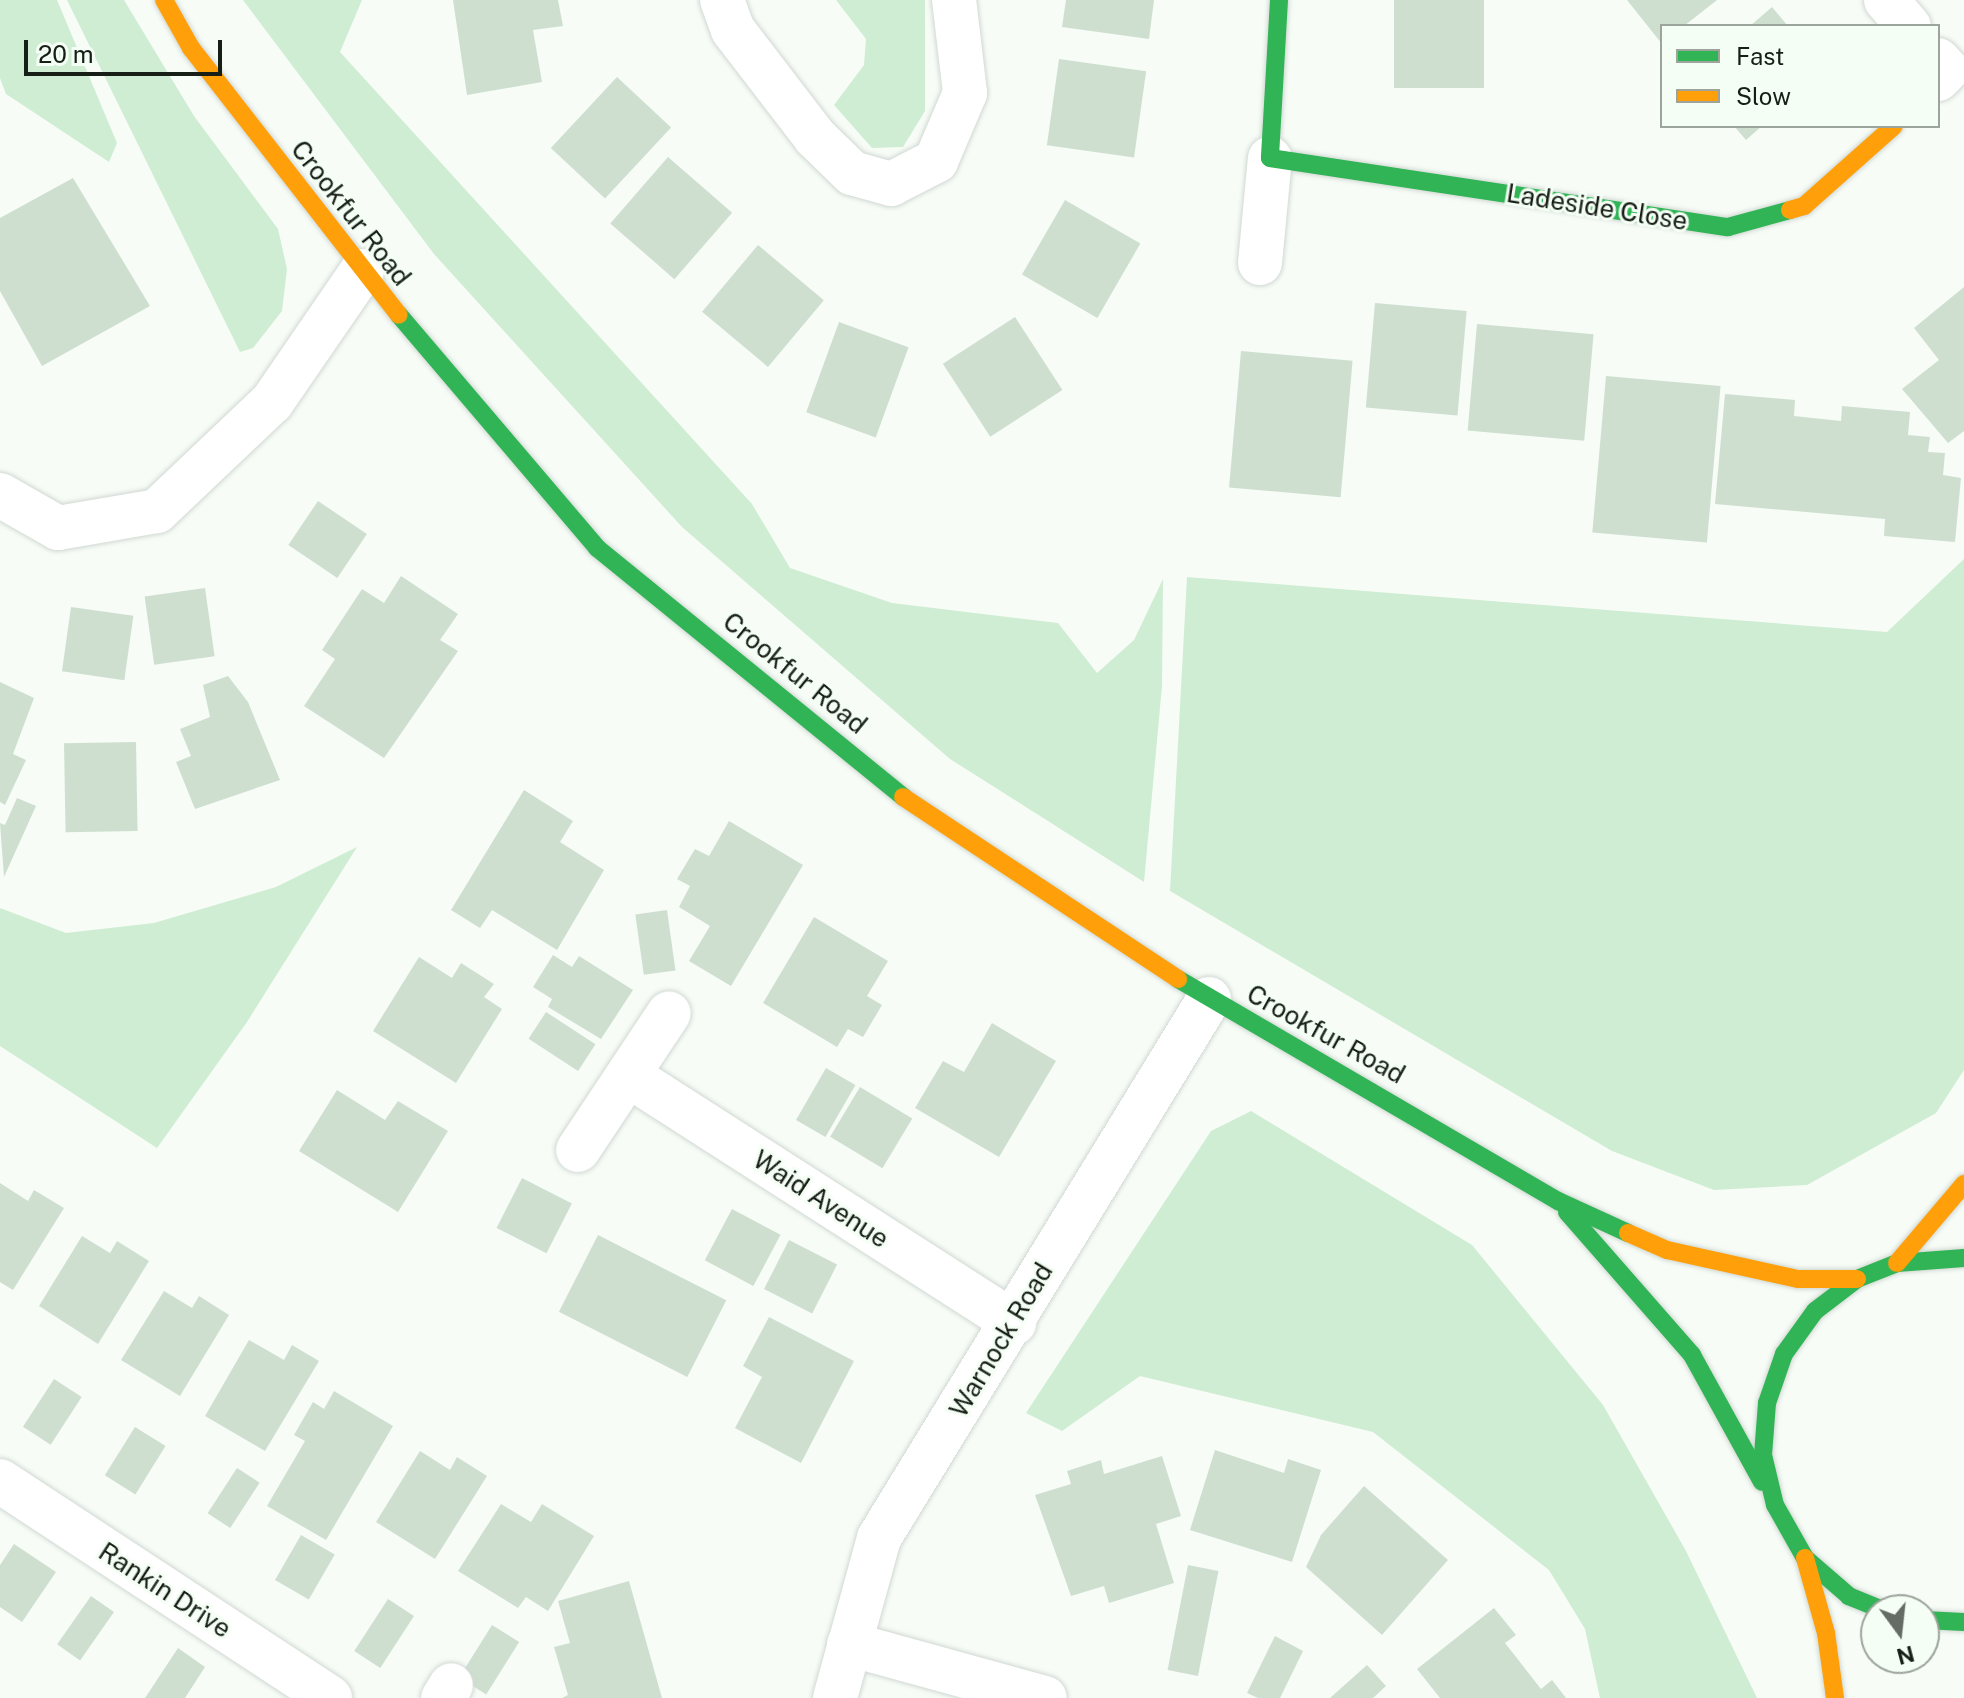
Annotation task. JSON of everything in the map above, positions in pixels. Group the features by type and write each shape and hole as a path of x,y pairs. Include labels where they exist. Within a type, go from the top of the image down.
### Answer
{"street":[{"name":"Crookfur Road","path":"164,0 191,48 362,271 597,548 921,811 1209,999 1355,1078 1558,1201 1697,1258 1798,1279 1857,1279"},
{"path":"722,0 733,30 815,137 852,173 891,184 936,161 965,93 954,0"},
{"path":"1260,263 1270,158 1279,0"},
{"path":"1886,0 1907,24"},
{"name":"Ladeside Close","path":"1270,158 1728,227 1804,206 1892,128"},
{"path":"0,495 58,528 157,511 272,402 362,271"},
{"name":"Warnock Road","path":"835,1698 879,1538 1014,1323 1209,999"},
{"path":"578,1150 669,1013"},
{"name":"Waid Avenue","path":"628,1075 1014,1323"},
{"path":"1897,1263 1964,1184"},
{"name":"Crookfur Road","path":"1558,1201 1692,1355 1805,1558"},
{"path":"1775,1505 1763,1455 1767,1403 1780,1366 1815,1311 1857,1279 1897,1263 1964,1258"},
{"name":"Rankin Drive","path":"0,1481 330,1698"},
{"path":"1805,1558 1849,1596 1860,1601"},
{"path":"1805,1558 1826,1633 1835,1698"},
{"path":"1940,1621 1964,1622"},
{"path":"849,1644 1045,1698"}],"green space":[{"path":"0,0 57,0 117,143 109,162 6,94 0,78"},
{"path":"67,0 124,0 194,116 278,229 287,269 282,311 253,348 240,352"},
{"path":"243,0 362,0 340,52 752,504 790,568 892,603 1058,623 1097,673 1134,640 1163,579 1162,686 1144,882 950,759 682,527 434,254"},
{"path":"836,0 925,0 925,111 903,147 872,148 834,105 864,65 866,39"},
{"path":"1964,559 1964,1070 1936,1113 1807,1185 1714,1190 1612,1151 1170,891 1187,577 1887,632"},
{"path":"357,847 247,1022 157,1148 0,1046 0,908 66,933 154,923 276,887"},
{"path":"1251,1111 1472,1245 1603,1405 1686,1551 1757,1698 1600,1698 1585,1629 1549,1570 1373,1432 1140,1376 1062,1431 1026,1413 1211,1131"}],"building":[{"path":"453,0 558,0 563,26 533,30 542,82 467,95"},
{"path":"1066,0 1154,0 1149,39 1062,27"},
{"path":"1394,0 1484,0 1484,88 1394,88"},
{"path":"1627,0 1717,0 1687,24 1660,24 1660,41"},
{"path":"1772,7 1786,24 1752,24"},
{"path":"1059,59 1146,71 1134,157 1047,145"},
{"path":"617,77 671,127 605,198 551,148"},
{"path":"1736,128 1760,128 1746,140"},
{"path":"668,157 732,213 674,279 610,223"},
{"path":"73,178 150,306 42,366 0,291 0,218"},
{"path":"1065,200 1140,243 1097,318 1022,274"},
{"path":"758,245 824,300 768,367 702,312"},
{"path":"1964,287 1964,431 1948,443 1902,389 1939,360 1914,328"},
{"path":"1375,303 1467,311 1457,416 1366,408"},
{"path":"1015,317 1062,390 990,437 943,364"},
{"path":"839,322 909,347 876,438 806,412"},
{"path":"1477,324 1594,334 1584,441 1468,431"},
{"path":"1241,351 1353,361 1341,497 1229,487"},
{"path":"1606,376 1721,386 1707,542 1592,532"},
{"path":"1725,394 1795,400 1794,416 1841,421 1842,406 1910,412 1908,435 1930,437 1928,452 1945,453 1943,475 1961,478 1955,542 1884,536 1885,519 1715,504"},
{"path":"318,501 367,534 337,578 288,545"},
{"path":"401,576 458,614 440,640 458,651 384,758 304,706 335,659 322,650 362,589 384,603"},
{"path":"205,588 215,656 154,665 145,596"},
{"path":"71,607 133,616 124,680 62,671"},
{"path":"228,676 248,702 280,780 195,809 176,762 191,756 180,729 210,717 203,685"},
{"path":"0,682 34,698 13,754 26,760 5,805 0,802"},
{"path":"136,742 138,831 66,832 64,743"},
{"path":"524,790 573,821 560,842 604,870 557,950 492,910 480,928 451,910"},
{"path":"17,798 36,806 4,877 0,823 5,825"},
{"path":"729,821 803,865 731,986 689,961 710,926 679,907 690,886 677,879 695,849 709,856"},
{"path":"667,910 675,970 644,975 635,914"},
{"path":"814,917 888,961 867,996 882,1005 863,1037 848,1029 837,1047 763,1003"},
{"path":"553,955 572,967 579,956 633,990 601,1039 548,1007 552,999 533,987"},
{"path":"419,957 452,978 461,963 494,984 484,997 502,1009 456,1083 373,1031"},
{"path":"546,1012 595,1044 578,1071 529,1039"},
{"path":"992,1023 1056,1061 999,1157 915,1108 943,1061 964,1072"},
{"path":"826,1068 855,1085 825,1137 796,1120"},
{"path":"860,1087 912,1118 882,1168 830,1137"},
{"path":"337,1090 385,1120 398,1101 448,1131 398,1212 299,1151"},
{"path":"522,1178 572,1203 546,1253 497,1228"},
{"path":"0,1183 28,1201 34,1190 64,1208 13,1290 0,1282"},
{"path":"732,1209 781,1235 753,1286 705,1260"},
{"path":"598,1235 726,1300 687,1377 559,1312"},
{"path":"82,1236 110,1253 117,1241 149,1261 98,1344 39,1306"},
{"path":"789,1240 837,1265 812,1314 764,1289"},
{"path":"164,1291 192,1308 199,1296 229,1315 180,1396 121,1360"},
{"path":"769,1317 854,1361 801,1463 735,1428 762,1377 743,1366"},
{"path":"249,1340 284,1360 292,1345 319,1361 265,1451 205,1416"},
{"path":"54,1379 82,1397 51,1445 23,1427"},
{"path":"334,1391 393,1426 326,1540 267,1506 305,1441 294,1435 313,1402 324,1409"},
{"path":"135,1427 166,1446 135,1494 105,1475"},
{"path":"1215,1450 1284,1473 1288,1459 1321,1470 1292,1562 1190,1530"},
{"path":"420,1451 450,1470 457,1457 487,1476 435,1559 376,1522"},
{"path":"1162,1456 1181,1516 1156,1524 1174,1583 1109,1603 1104,1586 1071,1596 1035,1495 1071,1484 1067,1471 1101,1460 1104,1474"},
{"path":"237,1468 260,1483 230,1528 208,1513"},
{"path":"1364,1486 1448,1560 1382,1635 1306,1567 1321,1535"},
{"path":"501,1504 531,1522 542,1504 594,1536 548,1611 526,1597 518,1608 458,1571"},
{"path":"301,1535 335,1554 309,1600 275,1580"},
{"path":"14,1544 56,1572 22,1622 0,1607 0,1565"},
{"path":"1188,1565 1218,1571 1198,1676 1168,1670"},
{"path":"629,1581 662,1698 562,1698 568,1695 554,1647 570,1643 558,1601"},
{"path":"91,1596 114,1612 80,1660 57,1644"},
{"path":"388,1599 414,1616 380,1668 354,1651"},
{"path":"1494,1608 1516,1635 1505,1643 1541,1689 1552,1680 1566,1698 1440,1698 1417,1669"},
{"path":"492,1625 519,1642 486,1695 459,1678"},
{"path":"1275,1636 1303,1651 1280,1698 1258,1698 1247,1693"},
{"path":"178,1648 205,1667 185,1698 145,1698"},
{"path":"1367,1665 1386,1686 1373,1698 1330,1698"}],"traffic: fast":[{"path":"1279,0 1270,158 1728,227 1790,210"},
{"path":"399,315 597,548 903,797"},
{"path":"1178,979 1558,1201 1628,1233"},
{"path":"1567,1212 1692,1355 1762,1482"},
{"path":"1860,1601 1849,1596 1805,1558 1775,1505 1763,1455 1767,1403 1784,1354 1815,1311 1857,1279 1897,1263 1964,1258"},
{"path":"1940,1621 1964,1622"}],"traffic: slow":[{"path":"164,0 191,48 399,315"},
{"path":"1790,210 1804,206 1892,128"},
{"path":"903,797 1178,979"},
{"path":"1897,1263 1964,1184"},
{"path":"1628,1233 1667,1250 1798,1279 1857,1279"},
{"path":"1805,1558 1826,1633 1835,1698"}]}
